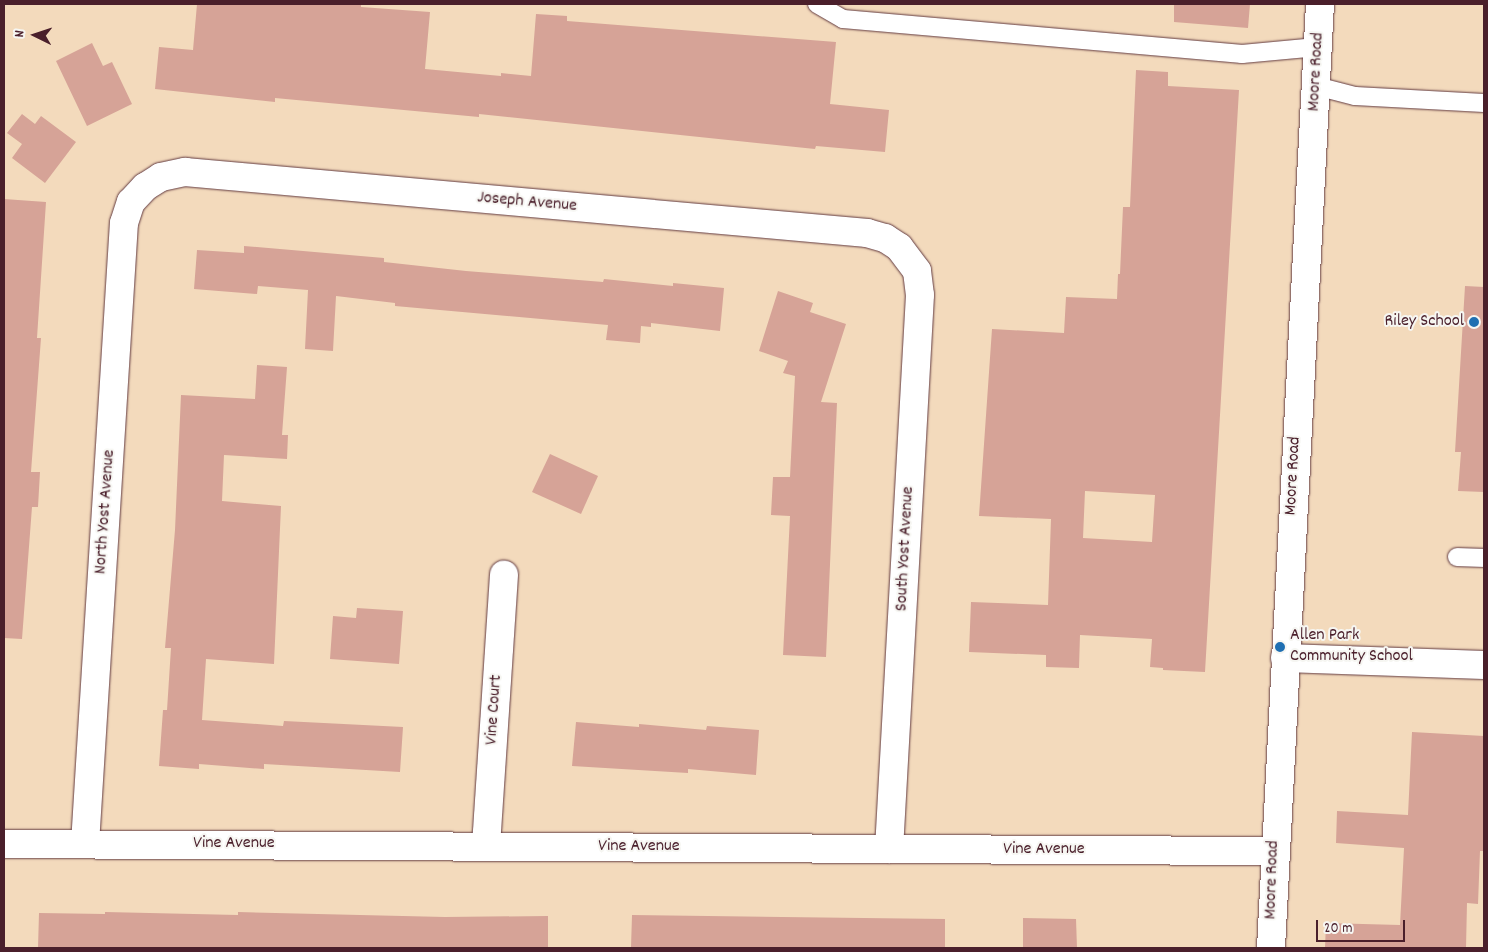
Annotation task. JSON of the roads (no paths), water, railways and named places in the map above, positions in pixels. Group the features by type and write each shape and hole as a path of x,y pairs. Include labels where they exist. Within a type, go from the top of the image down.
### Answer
{"street":[{"name":"Moore Road","path":"1271,948 1284,658 1320,4"},
{"name":"Joseph Avenue","path":"145,186 161,177 185,172 867,233 885,238 906,253"},
{"name":"North Yost Avenue","path":"85,844 124,223 131,202 145,186"},
{"name":"South Yost Avenue","path":"889,849 920,294 917,271 906,253"},
{"name":"Vine Court","path":"486,846 504,575"},
{"path":"1284,658 1484,665"},
{"name":"Vine Avenue","path":"4,844 1274,851"}],"lane":[{"path":"818,4 843,19 1242,54 1318,47"},
{"path":"1316,86 1355,96 1484,103"},
{"path":"1457,557 1484,558"}],"place":[{"name":"Riley School","path":"1474,322"},
{"name":"Allen Park Community School","path":"1280,647"}]}
